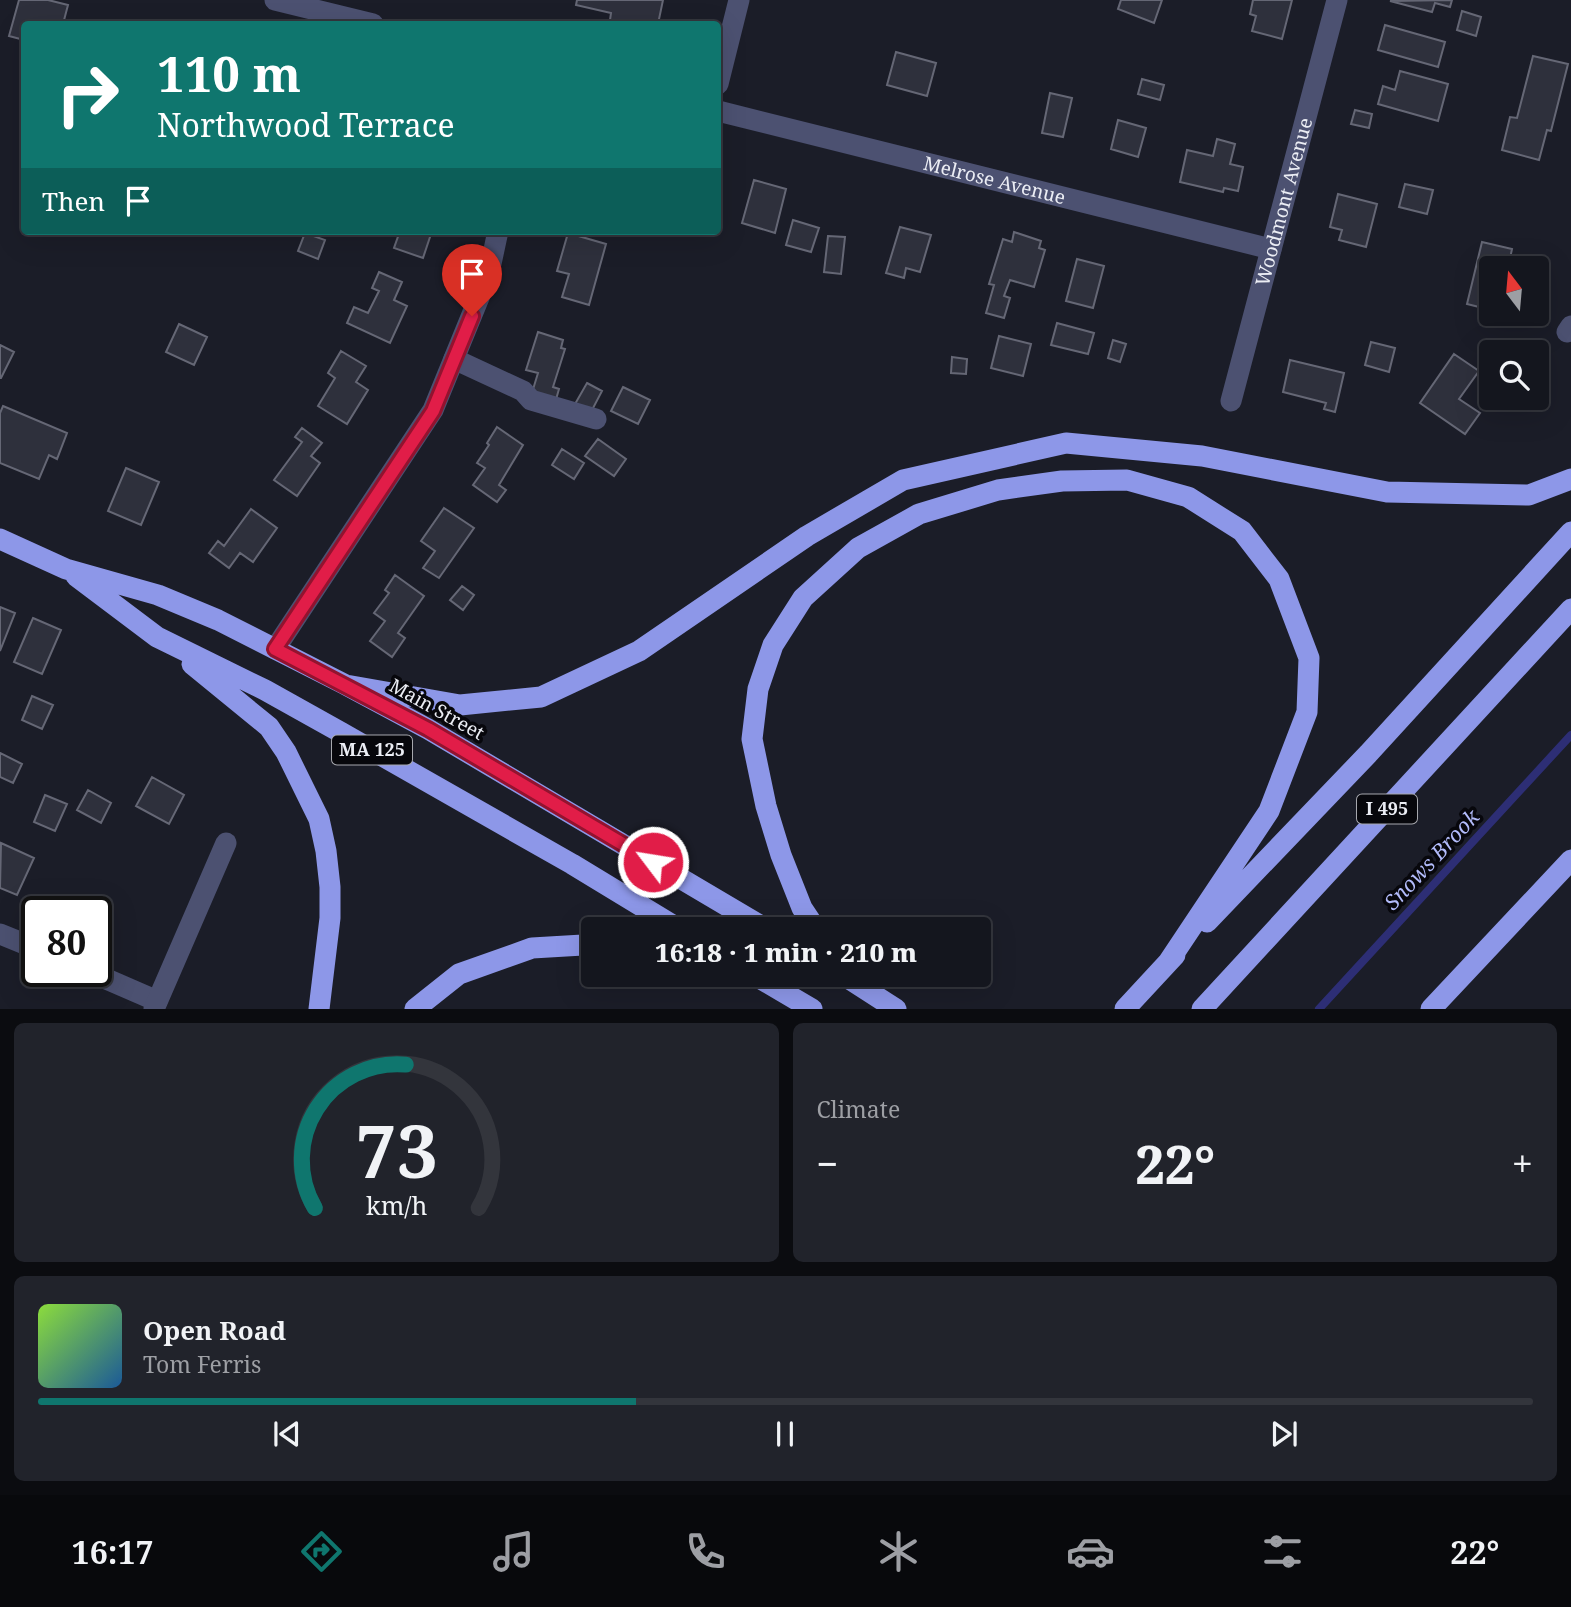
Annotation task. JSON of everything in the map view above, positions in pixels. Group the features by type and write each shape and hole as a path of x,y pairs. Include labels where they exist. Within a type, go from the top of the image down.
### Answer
{"highway":[{"path":"346,685 460,705 541,697 639,651 807,536 903,480 1066,443 1202,456 1387,492 1529,495 1571,479"},
{"path":"808,917 781,855 766,806 752,739 758,689 773,645 803,598 858,548 919,514 998,490 1062,481 1127,480 1188,497 1242,531 1279,579 1309,658 1307,712 1269,811 1167,964"},
{"path":"1125,1009 1368,754 1571,532"},
{"name":"Main Street","path":"0,539 66,569 158,595 218,620 428,729 746,917"},
{"name":"Main Street","path":"66,569 157,637 265,690 572,864 659,917"},
{"name":"I 495","path":"1202,1009 1571,610"},
{"path":"157,637 269,727 286,752 319,819 330,887 330,918 319,1009"},
{"path":"1431,1009 1571,860"},
{"path":"415,1009 459,974 532,948 581,945"},
{"path":"773,987 811,1009"},
{"path":"862,987 896,1009"}],"street":[{"path":"275,0 361,21"},
{"path":"721,72 739,0"},
{"name":"Woodmont Avenue","path":"1231,401 1337,0"},
{"name":"Melrose Avenue","path":"721,112 1271,249"},
{"path":"275,649 433,411 489,273 497,235"},
{"path":"454,359 523,391 531,400 596,419"},
{"path":"112,983 155,1005 226,843"},
{"path":"0,934 21,943"}],"building":[{"path":"19,0 48,0 68,5 64,21 21,21 21,39 9,36"},
{"path":"577,0 663,0 659,21 614,21 610,20 611,13 576,5"},
{"path":"1121,0 1162,0 1154,23 1118,9"},
{"path":"1253,0 1292,0 1282,39 1252,31 1256,16 1250,14"},
{"path":"1452,0 1450,7 1435,3 1432,12 1390,1"},
{"path":"1462,11 1481,17 1476,36 1457,30"},
{"path":"1385,25 1445,42 1438,67 1378,50"},
{"path":"896,52 936,63 927,96 887,85"},
{"path":"1533,56 1568,64 1551,131 1547,130 1539,160 1502,150 1510,117 1517,118"},
{"path":"1400,71 1448,84 1438,121 1378,104 1383,86 1395,90"},
{"path":"1142,79 1164,85 1160,100 1138,94"},
{"path":"1050,93 1072,98 1063,137 1042,133"},
{"path":"1355,110 1372,114 1369,128 1351,124"},
{"path":"1118,120 1146,128 1138,157 1111,149"},
{"path":"1217,139 1235,144 1230,164 1243,167 1238,191 1224,188 1223,192 1180,182 1187,150 1213,156"},
{"path":"754,180 786,189 775,233 742,223"},
{"path":"1405,184 1433,190 1427,214 1399,207"},
{"path":"1338,194 1377,204 1366,247 1339,240 1342,230 1330,227"},
{"path":"793,220 819,228 811,252 786,245"},
{"path":"900,227 931,235 920,272 906,268 904,278 886,273"},
{"path":"1014,232 1041,241 1039,248 1045,250 1034,287 1010,280 1004,296 1010,298 1004,318 986,313 994,285 989,284 1003,239 1012,242"},
{"path":"304,235 325,240 318,259 298,251"},
{"path":"399,235 431,235 423,258 394,248"},
{"path":"567,235 606,244 589,305 562,297 569,274 557,271"},
{"path":"828,236 845,237 841,274 824,272"},
{"path":"1482,242 1512,249 1511,256 1479,256 1479,307 1467,304"},
{"path":"1077,259 1104,266 1093,308 1066,301"},
{"path":"379,272 402,282 394,300 407,306 390,343 347,323 354,307 368,313 379,291 372,288"},
{"path":"1057,323 1094,333 1088,354 1051,345"},
{"path":"179,324 207,337 194,365 166,352"},
{"path":"538,332 563,340 561,348 565,349 553,387 559,389 555,403 531,396 538,373 526,370"},
{"path":"999,336 1031,344 1023,376 991,368"},
{"path":"1113,340 1126,344 1120,362 1108,358"},
{"path":"1371,342 1395,348 1389,372 1365,365"},
{"path":"0,345 14,352 1,378 0,378"},
{"path":"341,351 366,366 356,382 368,390 347,424 318,406 335,378 328,373"},
{"path":"1454,354 1479,371 1459,399 1480,413 1465,434 1420,403"},
{"path":"952,357 967,359 966,374 951,373"},
{"path":"1290,360 1344,373 1335,412 1324,409 1326,403 1283,392"},
{"path":"587,383 602,391 591,412 575,404"},
{"path":"623,387 650,400 638,424 611,411"},
{"path":"3,406 67,433 57,459 49,455 39,479 0,463 0,413"},
{"path":"497,427 523,445 499,485 506,490 497,502 473,485 485,468 477,463"},
{"path":"302,428 322,443 311,456 320,463 297,496 274,480 302,442 295,437"},
{"path":"598,439 626,459 614,476 585,456"},
{"path":"562,449 584,463 574,479 552,465"},
{"path":"126,468 159,482 141,525 108,511"},
{"path":"444,508 474,528 439,578 423,568 435,551 421,541"},
{"path":"251,509 277,528 253,562 240,553 229,568 209,553 218,541 224,546"},
{"path":"395,575 424,596 398,633 405,638 392,657 370,641 385,621 374,613 389,593 385,590"},
{"path":"462,586 474,595 463,610 450,600"},
{"path":"0,607 15,613 0,651"},
{"path":"33,618 61,630 42,674 14,662"},
{"path":"32,696 53,705 42,729 22,720"},
{"path":"0,753 22,764 13,783 0,777"},
{"path":"152,777 184,795 169,824 136,806"},
{"path":"88,790 111,803 101,823 77,810"},
{"path":"45,795 67,804 55,831 34,822"},
{"path":"1,843 34,858 17,895 0,888"}],"waterway":[{"name":"Snows Brook","path":"1319,1009 1571,735"}],"route":[{"path":"472,316 433,411 275,649 428,729 653,862"}]}
